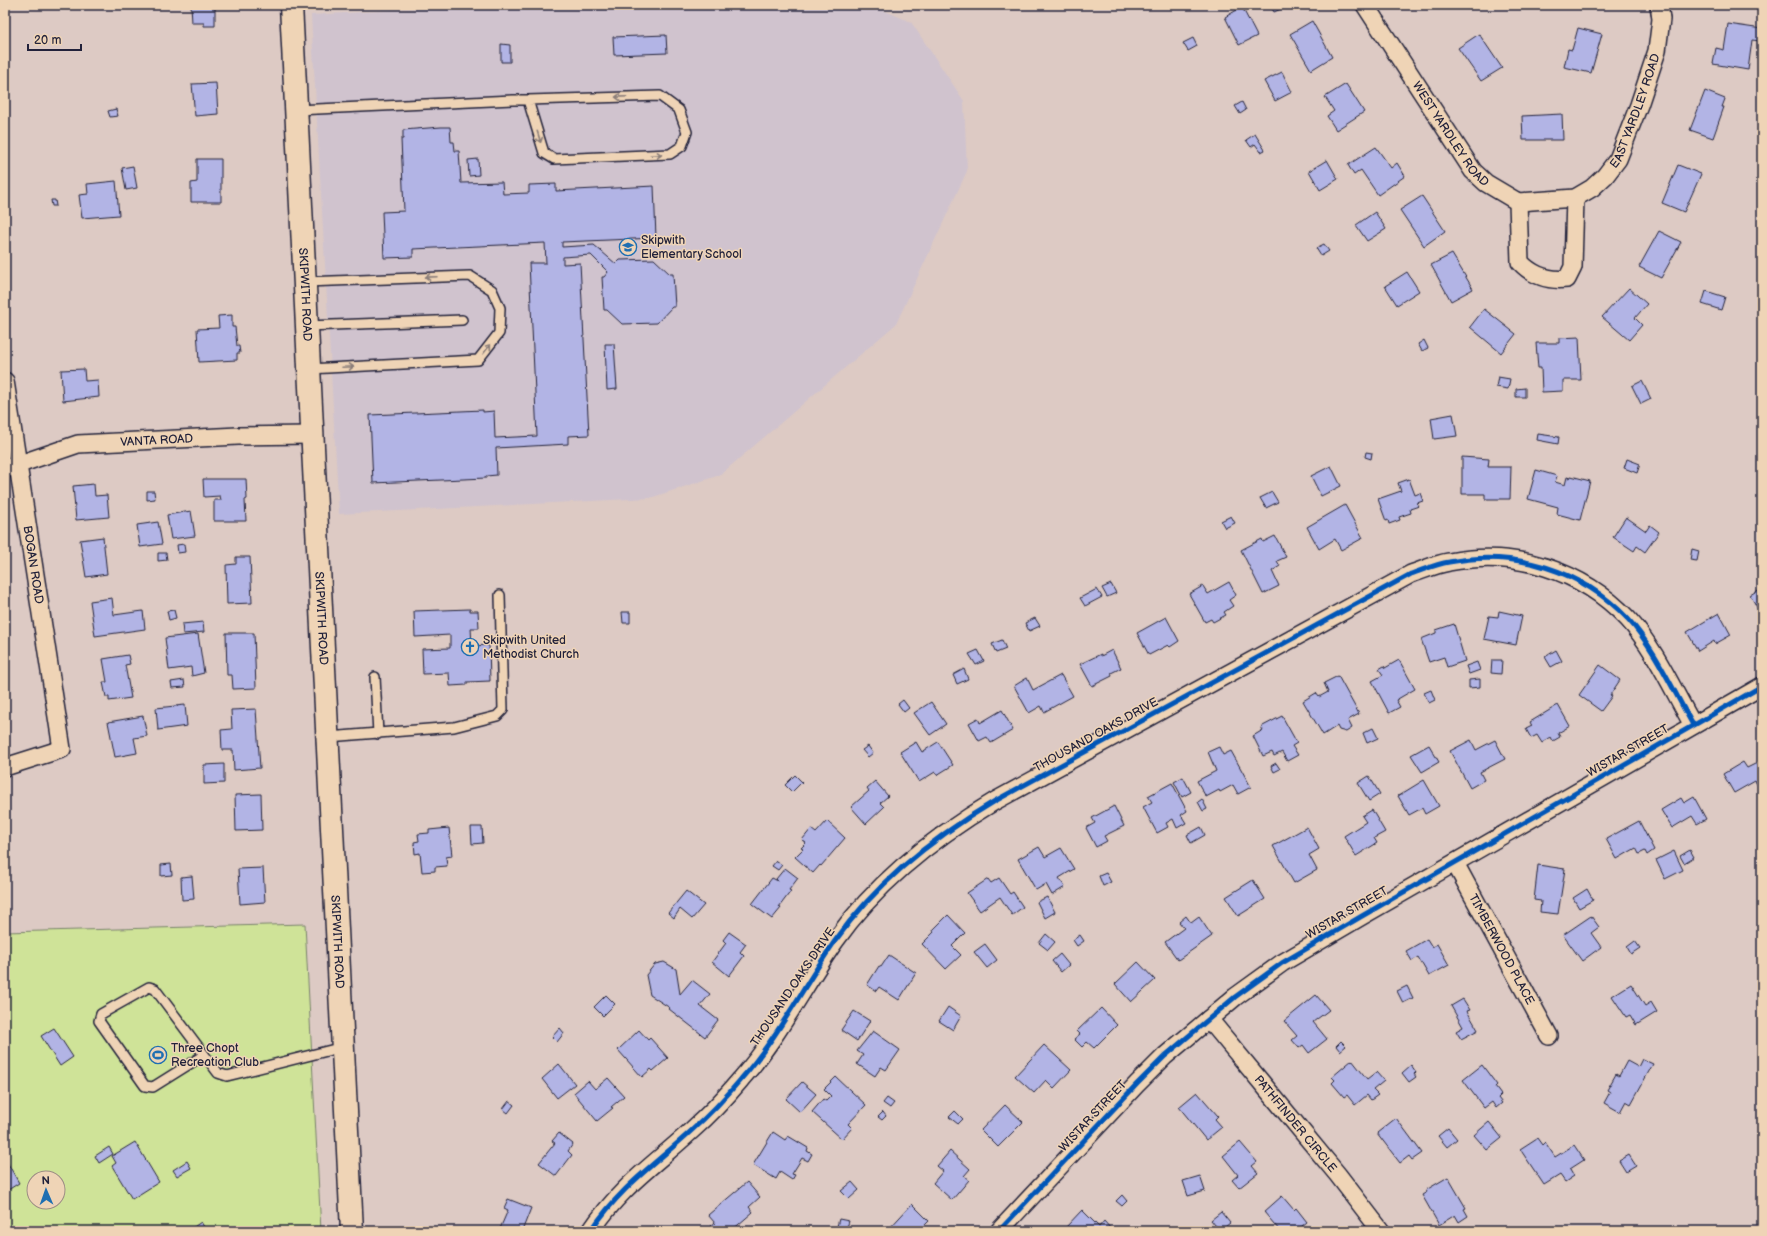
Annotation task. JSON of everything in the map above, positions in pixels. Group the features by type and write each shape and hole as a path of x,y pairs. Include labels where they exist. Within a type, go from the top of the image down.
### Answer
{"main road":[{"name":"SKIPWITH ROAD","path":"291,5 352,1231"}],"street":[{"name":"WEST YARDLEY ROAD","path":"1365,5 1473,171 1486,183 1518,202"},
{"name":"EAST YARDLEY ROAD","path":"1575,198 1592,188 1605,176 1618,159 1640,104 1657,51 1661,19 1659,5"},
{"path":"1575,198 1574,267 1567,279 1555,280 1530,272 1520,262 1518,202 1575,198"},
{"name":"BOGAN ROAD","path":"5,381 11,467 62,749 5,767"},
{"name":"VANTA ROAD","path":"11,467 78,444 230,436 313,435"},
{"name":"THOUSAND OAKS DRIVE","path":"591,1231 618,1196 642,1172 692,1131 742,1078 774,1037 818,966 854,917 892,877 926,848 950,830 995,801 1411,574 1448,562 1479,558 1513,559 1529,562 1558,571 1589,586 1608,600 1629,620 1646,643 1693,725"},
{"name":"WISTAR STREET","path":"999,1231 1165,1056 1235,996 1282,963 1762,686"},
{"name":"TIMBERWOOD PLACE","path":"1454,863 1549,1036"},
{"name":"PATHFINDER CIRCLE","path":"1209,1019 1338,1175 1381,1231"}],"lane":[{"path":"296,110 528,100 660,96 679,110 687,132 682,146 670,154 554,159 544,153 528,100"},
{"path":"305,282 470,276 492,290 500,308 499,333 478,360 309,369"},
{"path":"307,326 462,320"},
{"path":"328,737 454,727 497,716 503,710 500,595"},
{"path":"375,677 378,734"},
{"path":"204,1055 153,1088 145,1086 99,1021 101,1014 149,987 155,989 218,1073 227,1076 343,1047"}],"shaded area":[{"name":"Skipwith Elementary School","path":"486,5 871,5 911,22 964,101 967,171 896,324 720,475 650,498 339,514 311,15"}],"green space":[{"name":"Three Chopt Recreation Club","path":"305,924 321,1231 5,1231 5,932"}],"building":[{"path":"191,5 215,5 215,26 204,26 204,23 192,23"},
{"path":"1270,5 1290,5 1274,12"},
{"path":"1242,7 1257,36 1239,45 1225,17"},
{"path":"1312,21 1332,57 1311,70 1290,34"},
{"path":"1728,24 1762,29 1760,41 1752,40 1748,70 1713,64 1716,48 1724,50"},
{"path":"1578,28 1602,34 1591,73 1564,67 1568,49 1572,50"},
{"path":"1479,34 1502,68 1481,81 1458,48"},
{"path":"666,35 667,53 614,55 613,37"},
{"path":"1193,38 1197,46 1188,51 1183,43"},
{"path":"501,44 510,45 510,62 501,62"},
{"path":"1282,72 1292,92 1275,101 1264,81"},
{"path":"216,83 218,114 195,116 192,84"},
{"path":"1346,84 1364,112 1336,130 1327,116 1334,111 1325,97"},
{"path":"1705,91 1725,99 1722,107 1724,107 1713,138 1690,130"},
{"path":"1242,102 1246,110 1240,114 1235,106"},
{"path":"116,109 118,116 110,117 108,111"},
{"path":"1562,114 1563,140 1523,140 1522,116"},
{"path":"450,127 451,142 454,142 455,151 459,151 461,183 502,182 503,194 529,193 529,185 556,184 556,191 654,186 656,238 562,242 562,247 594,245 616,264 620,260 654,259 670,274 673,274 675,307 672,307 657,323 622,324 607,310 604,310 602,277 604,277 608,272 591,255 563,257 563,264 580,263 589,435 568,436 568,444 496,448 497,475 486,476 486,478 373,483 370,415 483,410 483,412 494,411 495,438 537,436 529,263 546,263 545,243 413,249 413,257 384,258 382,212 404,211 401,139 403,139 403,130"},
{"path":"1255,134 1265,150 1261,152 1255,144 1251,147 1246,140"},
{"path":"1376,147 1391,168 1397,163 1405,176 1378,195 1361,170 1354,175 1348,165"},
{"path":"197,159 221,159 221,202 191,202 191,183 197,182"},
{"path":"478,159 479,175 469,176 468,160"},
{"path":"1327,160 1338,179 1320,190 1309,171"},
{"path":"1678,165 1701,174 1684,212 1662,203"},
{"path":"133,166 137,188 126,190 122,168"},
{"path":"116,181 119,215 82,218 79,195 88,194 87,184"},
{"path":"1422,196 1445,231 1424,246 1400,210"},
{"path":"51,200 55,200 56,206 52,206"},
{"path":"1375,212 1386,229 1367,241 1356,225"},
{"path":"1659,231 1681,242 1661,278 1639,267"},
{"path":"1324,244 1329,251 1321,256 1316,248"},
{"path":"1452,254 1473,289 1451,301 1431,265"},
{"path":"1407,272 1419,291 1397,305 1385,286"},
{"path":"1629,288 1647,304 1635,318 1642,325 1629,340 1602,317"},
{"path":"1706,291 1725,297 1721,310 1702,304"},
{"path":"1484,309 1516,334 1501,353 1470,327"},
{"path":"232,315 232,327 235,327 237,346 239,346 240,353 237,353 237,360 199,362 197,329 219,328 218,316"},
{"path":"1579,337 1581,380 1563,380 1563,391 1542,392 1541,368 1538,368 1536,343 1559,343 1559,338"},
{"path":"1424,340 1428,348 1422,351 1418,344"},
{"path":"605,344 614,344 617,389 607,390"},
{"path":"84,369 85,381 98,380 99,397 63,401 61,370"},
{"path":"1498,377 1510,379 1508,389 1496,387"},
{"path":"1642,381 1651,399 1641,404 1632,386"},
{"path":"1525,388 1525,397 1516,397 1516,389"},
{"path":"1453,414 1457,436 1434,439 1431,418"},
{"path":"1538,434 1559,437 1558,444 1537,440"},
{"path":"1366,452 1372,453 1371,459 1365,457"},
{"path":"1462,457 1489,459 1488,467 1511,467 1510,499 1485,499 1485,494 1462,494"},
{"path":"1627,459 1640,464 1637,473 1624,468"},
{"path":"1331,466 1341,486 1321,496 1311,476"},
{"path":"1536,470 1557,476 1555,482 1565,485 1567,477 1570,478 1571,476 1590,481 1580,520 1557,514 1558,507 1528,499"},
{"path":"203,479 246,479 246,521 214,521 214,500 221,500 220,496 204,497"},
{"path":"1409,479 1415,495 1420,493 1423,501 1417,503 1419,506 1410,509 1411,513 1399,517 1400,520 1389,524 1388,520 1386,521 1378,499 1401,491 1398,483"},
{"path":"94,484 95,496 107,495 109,517 76,520 73,486"},
{"path":"147,491 154,491 155,499 147,500"},
{"path":"1272,492 1278,502 1266,508 1260,498"},
{"path":"1345,505 1363,538 1341,550 1335,539 1319,549 1307,527"},
{"path":"191,511 195,536 171,539 167,515"},
{"path":"1231,516 1235,523 1225,528 1221,521"},
{"path":"1626,517 1646,531 1650,525 1659,532 1645,552 1637,546 1634,551 1613,537"},
{"path":"158,522 162,544 140,547 137,525"},
{"path":"1275,536 1286,557 1277,561 1280,566 1272,571 1279,586 1263,594 1241,550 1262,539 1263,542"},
{"path":"103,537 107,574 86,577 80,540"},
{"path":"184,544 185,552 178,553 177,545"},
{"path":"1692,549 1699,551 1697,561 1690,560"},
{"path":"158,553 166,553 167,560 158,561"},
{"path":"236,557 250,557 252,603 227,604 226,565 236,564"},
{"path":"1229,582 1236,595 1229,600 1233,606 1224,612 1226,615 1213,622 1211,619 1205,622 1189,594 1203,586 1208,594"},
{"path":"1111,584 1116,593 1107,597 1102,588"},
{"path":"1762,588 1762,616 1750,595"},
{"path":"1097,589 1102,597 1085,606 1080,598"},
{"path":"112,598 114,615 143,611 145,629 95,636 90,601"},
{"name":"Skipwith United Methodist Church","path":"470,609 470,611 478,611 479,628 471,628 472,646 489,645 490,681 467,682 467,685 450,686 449,673 423,674 422,649 450,648 450,635 415,637 414,611"},
{"path":"174,610 176,618 169,620 167,611"},
{"path":"1499,611 1522,616 1516,645 1484,639 1489,616 1498,617"},
{"path":"622,612 630,612 630,623 623,623"},
{"path":"1719,613 1731,635 1715,644 1714,641 1698,651 1687,632"},
{"path":"1166,617 1179,641 1170,647 1168,645 1149,655 1137,633"},
{"path":"1035,618 1040,626 1029,631 1025,623"},
{"path":"203,622 204,632 183,634 182,624"},
{"path":"1454,624 1465,661 1447,667 1444,657 1429,662 1421,639 1436,633 1436,630"},
{"path":"226,633 254,633 256,688 233,689 232,675 227,675"},
{"path":"198,634 204,673 192,676 191,667 169,670 165,638"},
{"path":"1002,640 1006,649 996,653 992,644"},
{"path":"978,650 984,661 976,665 969,654"},
{"path":"1112,650 1121,668 1111,673 1112,676 1092,686 1080,664"},
{"path":"1556,650 1562,661 1551,667 1545,657"},
{"path":"128,655 130,664 125,665 131,698 109,701 109,697 106,697 103,682 107,682 103,659"},
{"path":"1399,660 1415,689 1396,700 1400,707 1389,713 1372,681 1383,675 1379,669 1384,666 1385,668"},
{"path":"1492,660 1502,660 1501,674 1491,673"},
{"path":"1477,662 1480,670 1469,674 1466,666"},
{"path":"1600,665 1620,680 1610,695 1612,696 1601,711 1579,695"},
{"path":"964,669 968,679 957,684 953,675"},
{"path":"1061,675 1073,696 1044,712 1041,706 1029,713 1014,686 1027,678 1033,690"},
{"path":"1338,676 1359,714 1348,720 1352,728 1346,732 1339,730 1337,726 1323,735 1303,701 1316,693 1319,697 1328,692 1324,683"},
{"path":"1480,679 1480,687 1469,688 1469,680"},
{"path":"184,680 185,687 172,688 171,682"},
{"path":"1431,690 1435,700 1429,703 1424,693"},
{"path":"903,700 909,708 904,712 898,704"},
{"path":"931,702 946,724 930,735 914,713"},
{"path":"5,703 8,724 5,724"},
{"path":"185,705 187,726 158,730 156,708"},
{"path":"1558,705 1570,726 1558,733 1560,737 1553,741 1551,737 1542,743 1537,735 1531,738 1526,729 1532,726 1530,722"},
{"path":"256,709 260,768 234,770 233,750 222,750 221,730 232,729 231,710"},
{"path":"1002,710 1013,730 991,743 987,737 979,741 969,723 978,718 980,723"},
{"path":"143,716 147,736 134,738 137,753 115,757 108,722"},
{"path":"1282,716 1297,743 1292,746 1298,755 1287,761 1282,752 1274,756 1272,752 1263,756 1253,736 1263,730 1261,727"},
{"path":"1373,728 1378,738 1367,743 1363,733"},
{"path":"1471,740 1476,750 1495,740 1505,759 1480,772 1484,780 1470,788 1450,751"},
{"path":"916,742 922,752 938,742 953,765 937,775 935,772 919,782 900,752"},
{"path":"1429,745 1439,762 1422,772 1411,755"},
{"path":"868,746 873,753 868,757 862,750"},
{"path":"1219,747 1223,755 1231,751 1251,787 1238,794 1233,785 1206,797 1197,781 1216,771 1208,752"},
{"path":"1743,762 1747,768 1757,763 1762,772 1762,792 1755,781 1734,793 1723,774"},
{"path":"1276,763 1280,769 1274,772 1271,766"},
{"path":"224,764 224,783 204,784 204,765"},
{"path":"795,775 802,782 792,792 785,785"},
{"path":"1369,776 1380,794 1369,801 1358,783"},
{"path":"1183,777 1191,792 1182,797 1174,782"},
{"path":"1424,780 1439,806 1425,814 1422,808 1409,815 1398,796"},
{"path":"875,781 888,796 880,803 884,807 866,824 851,807 869,791 867,788"},
{"path":"1172,783 1187,811 1181,815 1186,823 1177,828 1173,819 1166,823 1168,827 1157,833 1143,807 1152,802 1148,796"},
{"path":"261,794 262,830 236,831 235,795"},
{"path":"1694,797 1706,819 1697,824 1692,816 1672,828 1661,810 1681,798 1684,803"},
{"path":"1202,799 1207,809 1203,811 1198,802"},
{"path":"1114,806 1124,826 1104,836 1107,841 1096,847 1086,828 1095,823 1092,818"},
{"path":"1372,810 1385,832 1374,838 1377,843 1356,856 1344,836 1366,822 1362,816"},
{"path":"827,821 845,838 813,873 795,857 803,849 801,848 806,843 802,840 811,829 816,833"},
{"path":"1639,821 1654,850 1647,855 1645,851 1639,854 1636,848 1617,859 1606,839"},
{"path":"471,827 482,827 483,843 472,844"},
{"path":"1201,827 1205,835 1191,843 1187,835"},
{"path":"1307,827 1319,849 1309,855 1317,870 1294,883 1273,846"},
{"path":"449,828 452,856 446,857 447,866 435,867 435,871 422,872 420,853 415,854 414,842 419,841 418,834 429,833 429,830"},
{"path":"1039,847 1045,857 1061,848 1074,869 1059,878 1065,887 1052,895 1046,884 1036,890 1018,859"},
{"path":"1690,850 1694,857 1684,863 1680,856"},
{"path":"1674,851 1683,870 1665,879 1656,860"},
{"path":"776,861 782,865 778,870 772,866"},
{"path":"171,864 172,875 161,876 161,865"},
{"path":"1538,865 1565,869 1558,914 1540,912 1541,901 1534,900"},
{"path":"263,868 265,902 240,904 238,869"},
{"path":"785,868 798,878 789,890 791,891 779,907 781,908 772,919 752,904 772,878 778,881 776,879"},
{"path":"1106,873 1111,882 1103,886 1099,876"},
{"path":"192,876 194,899 182,900 181,877"},
{"path":"999,878 1010,894 1013,892 1023,907 1012,915 1000,897 980,911 967,893 988,879 991,883"},
{"path":"1253,880 1265,899 1238,916 1226,897"},
{"path":"1587,889 1593,900 1579,908 1573,898"},
{"path":"686,891 704,905 692,919 680,909 674,918 668,913"},
{"path":"1047,897 1055,912 1045,918 1037,902"},
{"path":"948,915 965,933 952,946 961,955 946,969 922,944"},
{"path":"1186,916 1191,923 1199,917 1212,936 1178,960 1165,942 1184,928 1179,922"},
{"path":"1591,916 1599,927 1591,933 1601,947 1582,961 1563,935"},
{"path":"729,932 746,944 740,952 744,956 729,976 712,962 726,943 723,940"},
{"path":"1046,934 1055,942 1048,950 1039,943"},
{"path":"1080,935 1084,941 1077,946 1073,940"},
{"path":"1427,939 1432,947 1437,944 1449,965 1429,976 1418,957 1412,961 1406,951"},
{"path":"1635,941 1640,948 1631,954 1627,947"},
{"path":"985,944 997,960 987,968 974,952"},
{"path":"1060,954 1069,965 1061,972 1052,961"},
{"path":"889,955 916,973 899,1000 879,987 876,991 867,985 879,966 881,967"},
{"path":"664,962 676,969 680,994 692,980 710,994 700,1006 718,1020 705,1037 669,1009 670,1008 650,995 646,975 655,964"},
{"path":"1138,962 1155,980 1131,1002 1115,984"},
{"path":"1631,984 1645,1006 1651,1002 1657,1012 1636,1025 1630,1015 1626,1017 1612,996"},
{"path":"1407,986 1413,998 1403,1003 1397,991"},
{"path":"606,995 615,1004 603,1016 594,1007"},
{"path":"1316,995 1329,1010 1313,1022 1327,1039 1309,1053 1303,1045 1299,1048 1292,1040 1297,1036 1284,1021"},
{"path":"1463,999 1470,1010 1467,1011 1478,1030 1461,1039 1456,1031 1463,1027 1451,1006"},
{"path":"948,1007 961,1016 953,1030 939,1021"},
{"path":"1101,1008 1117,1025 1094,1048 1087,1042 1082,1047 1074,1039 1080,1034 1077,1031"},
{"path":"854,1011 870,1021 857,1041 841,1030"},
{"path":"54,1028 73,1057 60,1066 41,1036"},
{"path":"560,1028 564,1033 557,1042 552,1037"},
{"path":"639,1030 648,1040 650,1038 668,1058 653,1071 651,1069 642,1077 618,1050"},
{"path":"873,1031 900,1050 886,1070 881,1067 875,1076 857,1064 863,1055 857,1051"},
{"path":"1341,1041 1346,1046 1340,1051 1336,1046"},
{"path":"1044,1045 1071,1070 1054,1088 1046,1080 1034,1093 1015,1076"},
{"path":"1642,1059 1653,1064 1631,1104 1626,1101 1620,1112 1604,1103 1610,1092 1607,1090 1616,1074 1619,1076 1627,1061 1638,1067"},
{"path":"1352,1060 1367,1079 1376,1072 1384,1081 1373,1090 1378,1095 1371,1100 1367,1095 1355,1105 1347,1095 1344,1097 1332,1083 1335,1080 1332,1077"},
{"path":"559,1064 575,1084 557,1098 542,1079"},
{"path":"1411,1065 1416,1072 1414,1074 1416,1077 1409,1082 1402,1073"},
{"path":"1482,1065 1497,1085 1495,1087 1501,1095 1498,1098 1502,1103 1496,1108 1492,1102 1484,1108 1463,1080"},
{"path":"836,1077 866,1105 848,1124 852,1128 842,1139 812,1112 823,1099 826,1101 831,1096 824,1089"},
{"path":"608,1078 624,1096 611,1107 613,1108 597,1121 574,1093 588,1081 595,1089"},
{"path":"802,1082 816,1094 800,1112 786,1099"},
{"path":"1197,1092 1218,1116 1215,1119 1222,1127 1206,1140 1179,1107"},
{"path":"887,1098 894,1103 890,1108 883,1103"},
{"path":"509,1101 514,1105 508,1113 503,1109"},
{"path":"1005,1105 1023,1122 998,1147 981,1130"},
{"path":"955,1111 963,1119 958,1124 949,1117"},
{"path":"883,1112 886,1116 882,1120 878,1117"},
{"path":"1396,1118 1422,1153 1412,1160 1409,1156 1400,1163 1377,1133"},
{"path":"1489,1122 1502,1138 1487,1150 1474,1135"},
{"path":"1448,1128 1457,1139 1447,1147 1438,1136"},
{"path":"773,1132 785,1140 788,1136 808,1148 807,1151 812,1154 808,1161 802,1158 792,1174 795,1175 792,1180 780,1172 776,1179 753,1165"},
{"path":"559,1133 573,1144 568,1151 572,1155 556,1176 539,1163 555,1143 552,1141"},
{"path":"1537,1138 1542,1145 1545,1142 1555,1157 1574,1145 1584,1160 1570,1169 1574,1176 1565,1182 1560,1175 1544,1185 1520,1149"},
{"path":"135,1142 159,1182 132,1199 112,1166 116,1163 112,1156"},
{"path":"1240,1142 1257,1162 1252,1166 1258,1173 1239,1188 1232,1180 1238,1175 1223,1156"},
{"path":"109,1147 113,1154 99,1163 95,1156"},
{"path":"950,1151 970,1169 964,1176 969,1180 952,1200 933,1183 943,1171 937,1166"},
{"path":"1629,1155 1636,1166 1626,1172 1619,1161"},
{"path":"187,1161 191,1168 177,1176 173,1170"},
{"path":"7,1162 19,1183 8,1190 5,1185 5,1163"},
{"path":"1200,1176 1205,1191 1188,1196 1183,1181"},
{"path":"1448,1177 1466,1208 1464,1209 1468,1216 1459,1222 1455,1215 1439,1225 1422,1195 1427,1192 1426,1190"},
{"path":"747,1182 760,1197 749,1207 753,1212 731,1231 723,1231 721,1228 715,1231 711,1226 715,1223 708,1215"},
{"path":"852,1182 859,1190 849,1199 841,1191"},
{"path":"1122,1195 1127,1201 1122,1206 1116,1201"},
{"path":"1282,1196 1294,1210 1296,1208 1307,1222 1296,1231 1280,1231 1264,1212"},
{"path":"508,1199 531,1208 522,1231 499,1231 508,1210 504,1208"},
{"path":"912,1204 929,1221 919,1231 887,1231"},
{"path":"1082,1210 1099,1227 1104,1221 1111,1229 1109,1231 1071,1231 1066,1227"},
{"path":"1221,1212 1230,1223 1220,1231 1211,1220"},
{"path":"839,1219 849,1221 846,1231 836,1230"},
{"path":"201,1222 206,1230 188,1231"}],"cycle path":[{"path":"591,1231 602,1215 626,1189 698,1125 735,1086 767,1046 823,958 851,920 888,881 928,846 972,815 995,801 1411,574 1449,562 1474,559 1498,559 1523,561 1546,567 1569,576 1610,602 1628,619 1655,656 1693,725"},
{"path":"999,1231 1165,1056 1235,997 1282,963 1762,686"}],"place":[{"name":"Skipwith Elementary School","path":"628,247"},
{"name":"Skipwith United Methodist Church","path":"470,647"},
{"name":"Three Chopt Recreation Club","path":"158,1055"}]}
